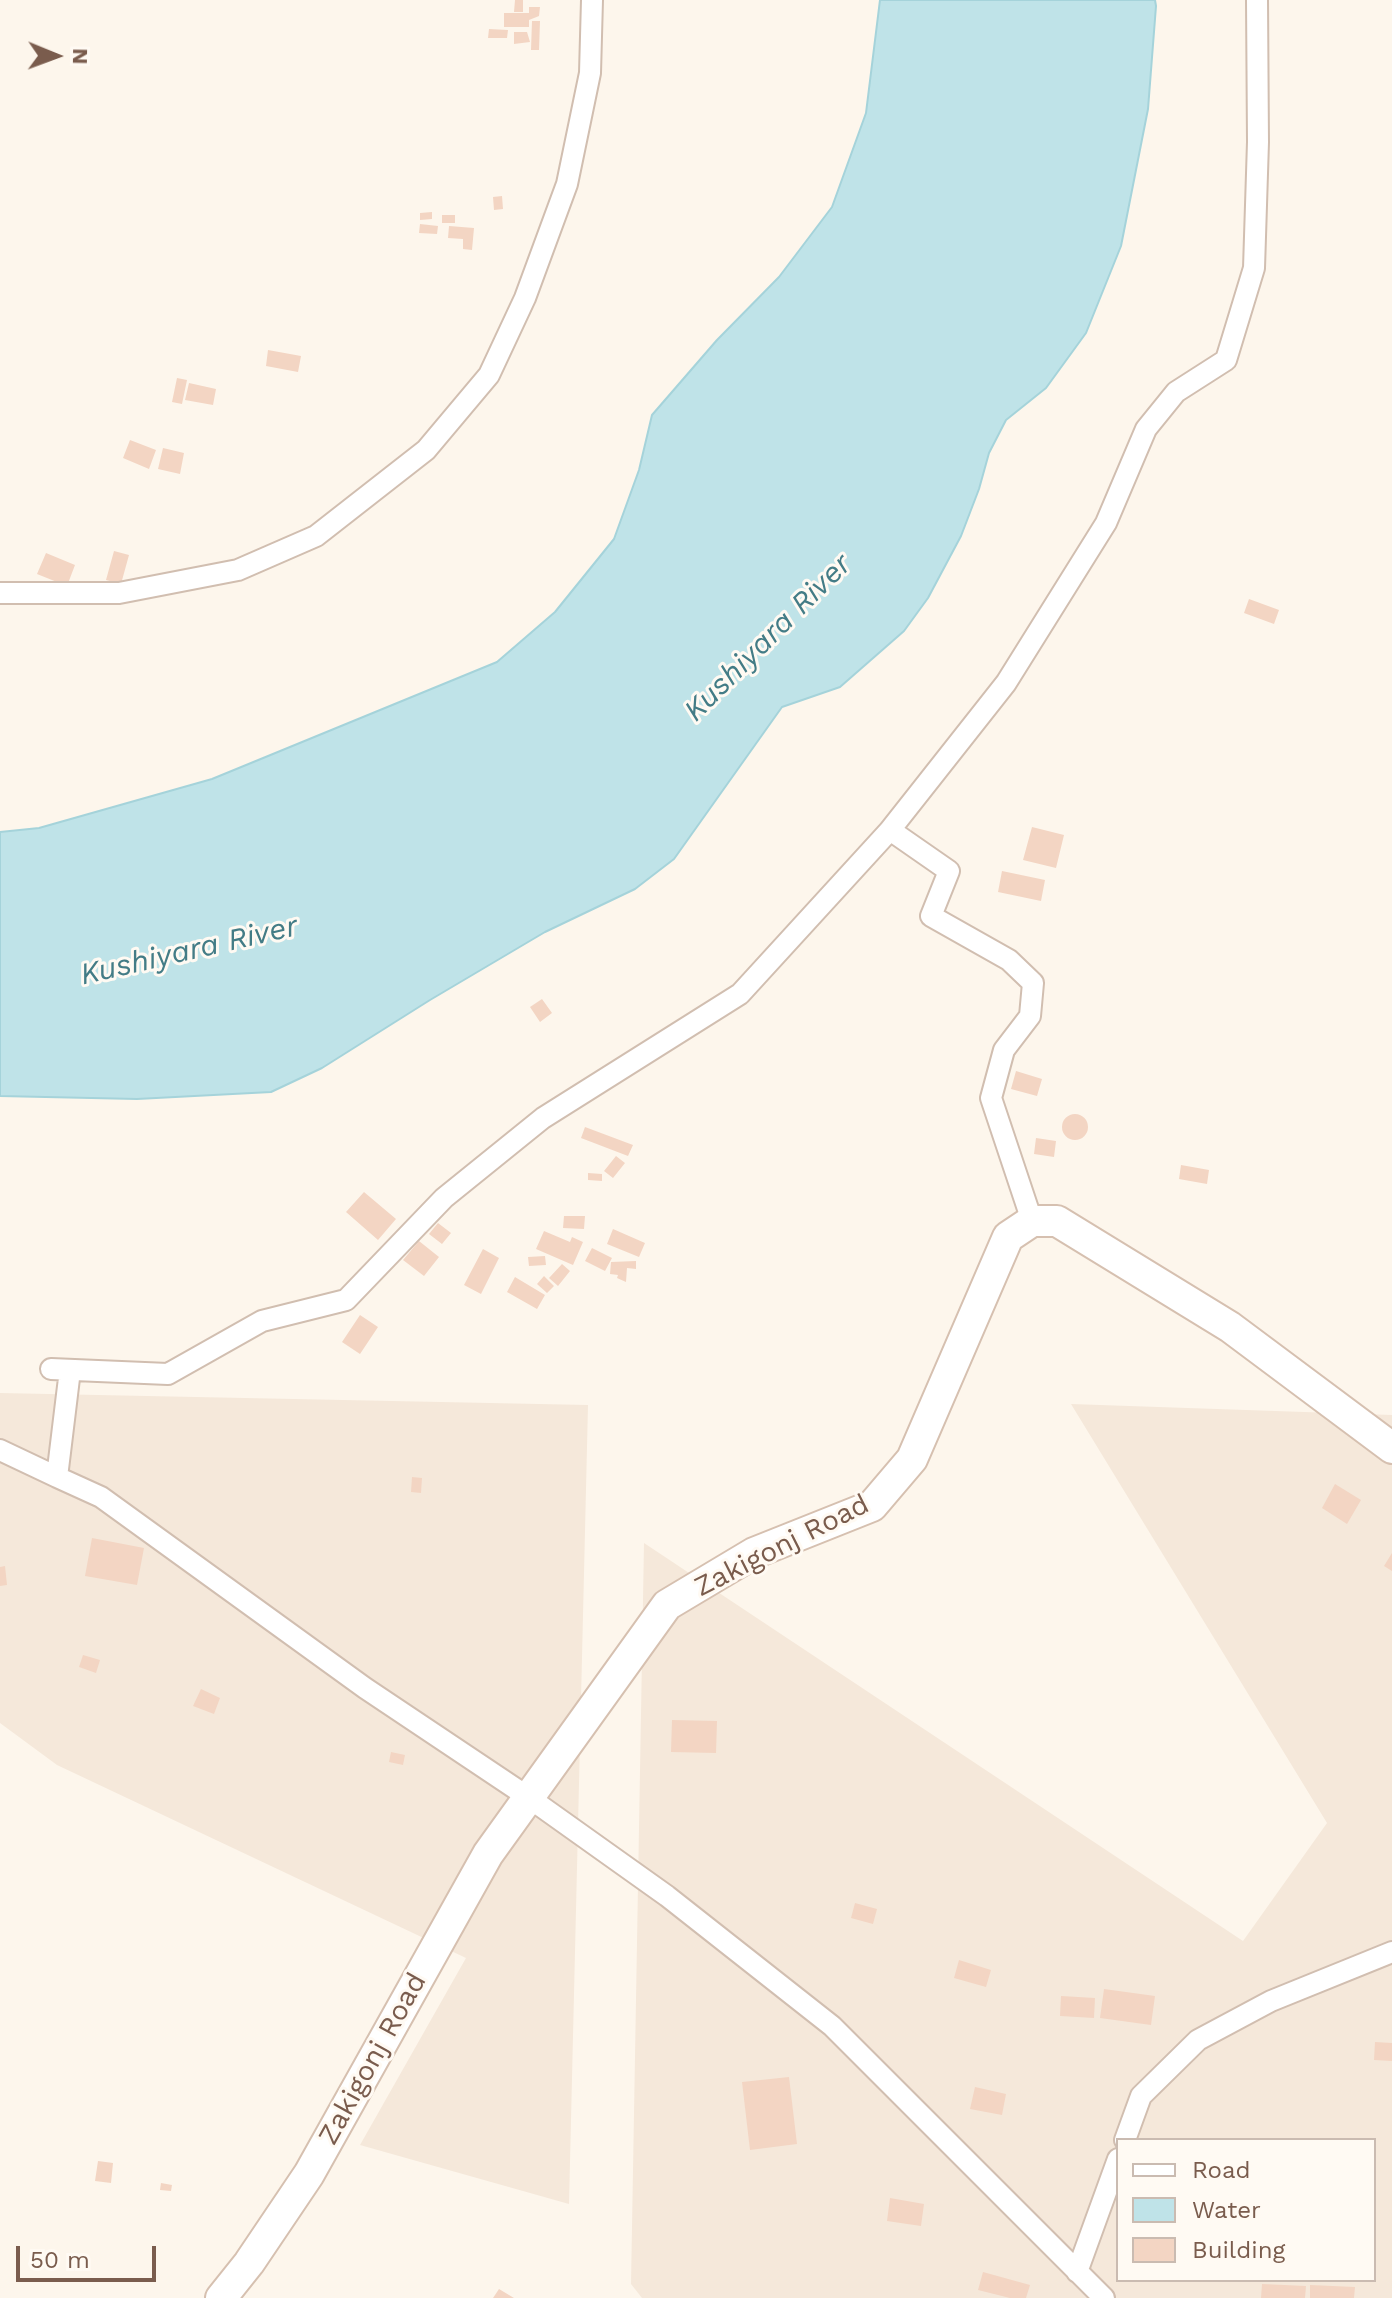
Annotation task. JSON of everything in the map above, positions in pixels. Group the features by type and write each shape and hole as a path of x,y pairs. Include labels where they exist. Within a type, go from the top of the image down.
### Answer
{"main road":[{"path":"1032,1221 1057,1221 1230,1327 1392,1448"},
{"name":"Zakigonj Road","path":"221,2298 249,2263 309,2174 488,1854 667,1605 754,1553 872,1506 912,1459 1008,1237 1032,1221"}],"street":[{"path":"0,593 119,593 238,570 316,536 426,450 489,375 525,298 567,184 590,73 592,0"},
{"path":"57,1477 60,1369 168,1374 262,1321 346,1300 444,1198 543,1118 740,994 890,830 1006,683 1106,523 1146,429 1176,392 1226,360 1254,268 1258,142 1257,0"},
{"path":"890,830 949,871 931,916 1009,960 1033,983 1030,1016 1004,1050 991,1098 1032,1221"},
{"path":"0,1450 101,1497 365,1688 528,1797 667,1896 832,2026 1104,2298"},
{"path":"1126,2138 1141,2096 1198,2040 1271,2001 1392,1952"},
{"path":"1077,2272 1116,2165"}],"shaded area":[{"path":"0,1393 588,1405 569,2204 360,2145 466,1958 57,1765 0,1723"},
{"path":"1071,1404 1392,1415 1392,2298 642,2298 631,2284 644,1543 1243,1941 1327,1823"}],"water":[{"name":"Kushiyara River","path":"880,0 1155,0 1156,6 1148,109 1121,246 1086,333 1046,388 1006,420 989,453 961,536 928,598 904,631 840,687 782,707 674,859 635,889 545,932 322,1068 271,1092 137,1099 0,1096 0,832 39,828 212,779 497,662 555,612 614,539 639,470 652,415 717,340 779,277 832,207 866,113"}],"building":[{"path":"515,0 523,0 523,12 514,12"},
{"path":"529,7 540,7 539,16 529,20 529,27 504,27 504,13 529,13"},
{"path":"532,21 540,21 539,50 531,50"},
{"path":"489,29 508,30 507,38 488,38"},
{"path":"514,32 527,32 530,42 514,44"},
{"path":"502,196 503,209 494,210 493,197"},
{"path":"432,212 432,219 420,220 420,213"},
{"path":"442,215 455,215 455,223 442,223"},
{"path":"420,224 438,226 437,234 419,233"},
{"path":"449,226 474,228 472,250 463,249 463,239 448,238"},
{"path":"268,350 301,356 298,372 266,366"},
{"path":"177,378 187,380 182,404 172,402"},
{"path":"189,383 216,389 213,405 185,400"},
{"path":"130,440 156,450 149,469 123,458"},
{"path":"163,448 184,453 180,474 158,469"},
{"path":"114,551 129,555 121,584 106,580"},
{"path":"46,553 75,565 67,586 37,574"},
{"path":"1249,599 1279,610 1274,624 1244,613"},
{"path":"1032,827 1064,835 1056,868 1023,860"},
{"path":"1002,871 1045,880 1041,901 998,892"},
{"path":"542,999 552,1013 540,1022 530,1007"},
{"path":"1016,1071 1042,1079 1037,1096 1011,1089"},
{"path":"1075,1114 1084,1118 1088,1127 1084,1136 1075,1140 1066,1136 1062,1127 1066,1118"},
{"path":"585,1127 633,1145 628,1156 581,1138"},
{"path":"1036,1138 1056,1141 1054,1157 1034,1154"},
{"path":"616,1156 625,1163 613,1178 604,1171"},
{"path":"1181,1165 1209,1170 1207,1184 1179,1179"},
{"path":"588,1173 602,1174 602,1181 588,1180"},
{"path":"364,1192 396,1219 378,1240 346,1212"},
{"path":"564,1216 585,1216 584,1229 563,1228"},
{"path":"438,1223 451,1233 442,1244 429,1234"},
{"path":"613,1229 645,1243 639,1257 607,1244"},
{"path":"544,1231 570,1242 572,1237 583,1242 573,1265 536,1249"},
{"path":"419,1241 439,1257 424,1276 403,1260"},
{"path":"592,1248 612,1258 605,1271 585,1261"},
{"path":"483,1249 499,1258 481,1294 464,1285"},
{"path":"545,1256 546,1265 529,1266 528,1257"},
{"path":"636,1261 636,1269 627,1268 626,1282 617,1278 618,1275 610,1274 611,1262"},
{"path":"562,1264 570,1271 558,1286 549,1278"},
{"path":"544,1276 554,1286 547,1293 537,1284"},
{"path":"515,1277 545,1295 537,1309 507,1292"},
{"path":"360,1315 378,1327 360,1354 342,1342"},
{"path":"412,1477 422,1478 421,1493 411,1492"},
{"path":"1335,1484 1361,1500 1347,1524 1322,1508"},
{"path":"92,1538 144,1548 137,1585 85,1576"},
{"path":"1392,1553 1392,1571 1384,1566"},
{"path":"5,1566 7,1585 0,1586 0,1567"},
{"path":"83,1655 100,1660 96,1673 79,1667"},
{"path":"201,1689 220,1698 214,1714 193,1706"},
{"path":"672,1720 717,1721 716,1753 671,1752"},
{"path":"391,1752 405,1755 403,1765 389,1762"},
{"path":"855,1903 877,1909 873,1924 851,1918"},
{"path":"959,1960 991,1970 986,1987 954,1978"},
{"path":"1104,1989 1155,1996 1151,2025 1100,2018"},
{"path":"1061,1996 1095,1998 1094,2018 1060,2016"},
{"path":"1375,2042 1392,2043 1392,2061 1374,2060"},
{"path":"789,2077 797,2144 750,2150 742,2082"},
{"path":"975,2087 1006,2094 1002,2115 970,2109"},
{"path":"98,2161 113,2163 111,2183 95,2181"},
{"path":"161,2183 172,2185 171,2191 160,2190"},
{"path":"890,2198 924,2204 921,2226 887,2221"},
{"path":"983,2272 1030,2285 1026,2298 1010,2298 978,2290"},
{"path":"1262,2284 1306,2286 1305,2298 1261,2298"},
{"path":"1310,2285 1355,2287 1354,2298 1310,2298"},
{"path":"499,2289 514,2298 493,2298"}]}
